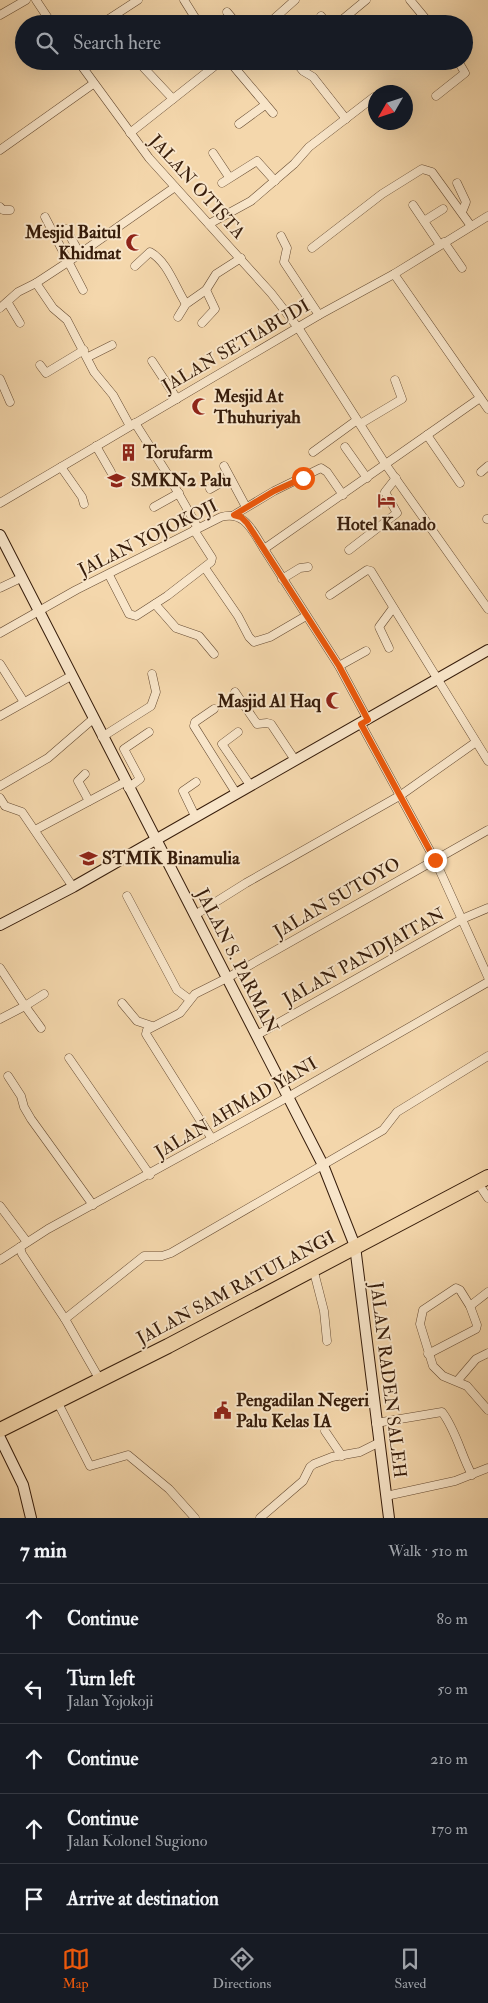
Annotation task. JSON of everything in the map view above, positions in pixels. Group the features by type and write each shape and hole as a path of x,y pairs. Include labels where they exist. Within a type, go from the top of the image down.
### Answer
{"highway":[{"name":"JALAN SAM RATULANGI","path":"0,1430 58,1402 483,1180"}],"street":[{"path":"0,15 26,0"},
{"path":"36,0 46,15"},
{"path":"114,15 137,0"},
{"path":"193,15 186,3 194,0"},
{"path":"279,0 286,8"},
{"path":"278,15 295,0"},
{"path":"348,15 366,0"},
{"path":"410,0 422,15"},
{"name":"JALAN OTISTA","path":"84,70 130,133 271,293 298,329 386,465 488,609"},
{"path":"147,70 173,99"},
{"path":"130,133 210,70"},
{"path":"236,70 273,113"},
{"path":"302,70 313,77 346,118"},
{"path":"436,96 465,72 464,70"},
{"path":"0,150 93,84"},
{"path":"209,224 251,201 299,160 308,147 368,102"},
{"path":"239,124 265,105"},
{"path":"213,153 229,177"},
{"path":"222,183 257,161 275,181"},
{"path":"312,248 382,194 422,169 429,169 432,172 471,226"},
{"path":"457,183 466,202 462,212"},
{"path":"0,308 8,303 18,292 36,283 80,254 176,186"},
{"path":"413,205 424,222 462,268"},
{"path":"0,207 3,210 10,210"},
{"path":"424,222 443,209"},
{"name":"JALAN SETIABUDI","path":"0,503 31,479 61,467 319,315 394,274 488,216"},
{"path":"45,217 83,290"},
{"path":"66,229 80,254"},
{"path":"281,236 288,248 285,263 319,315"},
{"path":"135,266 150,252 153,254 167,270 186,304"},
{"path":"178,317 186,304 206,290 216,274 240,258"},
{"path":"394,274 488,409"},
{"path":"36,283 58,313 65,317 100,382 113,395 179,493 212,558 206,568 136,616 128,614 109,574"},
{"path":"202,323 215,309 206,290"},
{"path":"8,303 20,323"},
{"path":"40,365 46,373 86,354 112,345"},
{"path":"152,361 177,399"},
{"path":"0,379 10,402"},
{"path":"313,452 358,422 402,399 395,380"},
{"path":"264,549 480,398"},
{"path":"427,435 460,483"},
{"path":"96,446 111,472"},
{"path":"345,448 367,478"},
{"path":"224,466 246,507"},
{"path":"481,472 488,466"},
{"path":"61,467 82,497 84,504"},
{"path":"234,515 322,468 342,495"},
{"path":"210,489 229,478"},
{"path":"349,550 397,513 386,494 396,478"},
{"path":"154,507 179,493"},
{"name":"JALAN YOJOKOJI","path":"0,633 39,610 221,517 234,515 244,520 339,666 401,795 435,860 488,977"},
{"name":"JALAN S. PARMAN","path":"0,535 126,785 157,838 323,1165 355,1246"},
{"path":"282,579 300,568 308,567"},
{"path":"206,568 254,642 270,637 306,616"},
{"path":"330,595 369,570 488,761"},
{"path":"0,588 21,578"},
{"path":"155,604 176,628 199,636 214,654"},
{"path":"389,648 379,627 394,608"},
{"path":"0,925 73,887 236,792 365,722 488,650"},
{"path":"339,666 366,651"},
{"path":"0,664 24,702"},
{"path":"102,738 151,706 156,692 152,674"},
{"path":"0,716 71,676"},
{"path":"235,692 257,724 267,722 271,724 294,760"},
{"path":"214,709 193,723 236,792"},
{"path":"0,786 48,758 93,719"},
{"path":"112,757 149,732"},
{"path":"238,732 222,744 250,785"},
{"path":"195,915 246,883 401,795 476,742"},
{"path":"35,830 89,801 140,779 124,749"},
{"path":"85,774 78,781 89,801"},
{"path":"195,816 182,791 196,782"},
{"path":"0,798 5,806 22,812 73,887"},
{"name":"JALAN SUTOYO","path":"152,1026 180,1013 189,1000 199,991 227,978 488,830"},
{"path":"127,896 177,990 189,1000"},
{"name":"JALAN PANDJAITAN","path":"257,1035 462,919 488,908"},
{"path":"0,968 41,1028"},
{"name":"JALAN AHMAD YANI","path":"0,1260 93,1205 288,1097 488,982"},
{"path":"0,1019 44,994"},
{"path":"122,1003 137,1021 152,1026 146,1034 212,1139"},
{"path":"65,1319 144,1256 162,1256 171,1253 323,1165 383,1130 397,1112 488,1056"},
{"path":"69,1058 150,1174"},
{"path":"8,1076 21,1096 24,1107 31,1119 93,1205"},
{"path":"483,1180 488,1198"},
{"path":"0,1206 24,1245 22,1254 65,1319 100,1380"},
{"name":"JALAN RADEN SALEH","path":"355,1246 378,1443 389,1518"},
{"path":"313,1268 324,1311 327,1341"},
{"path":"428,1354 477,1327 470,1306 460,1290 456,1288 423,1310 420,1324 428,1354 438,1372 450,1379 458,1380 473,1391 488,1410"},
{"path":"470,1306 488,1292"},
{"path":"458,1380 476,1359 488,1353"},
{"path":"58,1402 90,1466 128,1455 169,1489 195,1518"},
{"path":"376,1423 442,1412 450,1423 458,1447 472,1475"},
{"path":"325,1431 342,1456"},
{"path":"0,1438 23,1485 31,1518"},
{"path":"260,1518 303,1481 314,1464 360,1452 378,1443"},
{"path":"386,1496 440,1485 488,1468"}],"place":[{"name":"Mesjid Baitul Khidmat","path":"135,242"},
{"name":"Mesjid At Thuhuriyah","path":"200,406"},
{"name":"Torufarm","path":"129,452"},
{"name":"SMKN2 Palu","path":"117,480"},
{"name":"Hotel Kanado","path":"386,501"},
{"name":"Masjid Al Haq","path":"335,701"},
{"name":"STMIK Binamulia","path":"88,858"},
{"name":"Pengadilan Negeri Palu Kelas IA","path":"222,1410"}],"route":[{"path":"303,478 274,491 234,515 241,517 247,523 339,666 368,720 361,724 435,860"}]}
